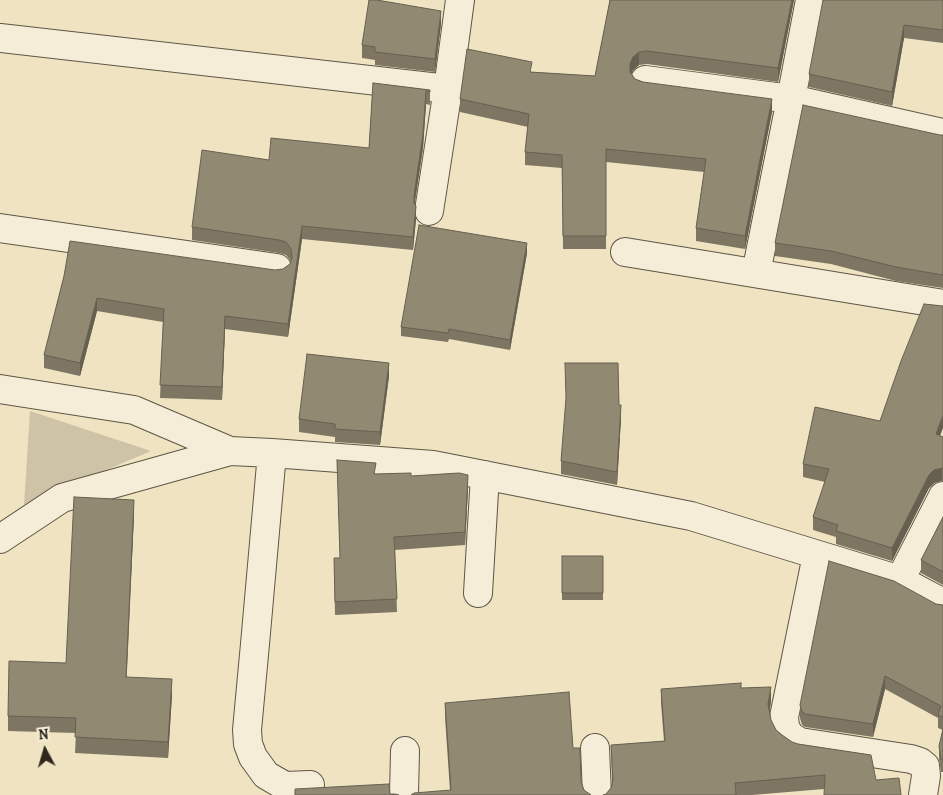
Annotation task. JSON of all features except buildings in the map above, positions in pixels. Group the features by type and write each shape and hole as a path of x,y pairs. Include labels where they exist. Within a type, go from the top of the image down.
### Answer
{"street":[{"path":"429,211 460,0"},
{"path":"756,273 810,0"},
{"path":"0,38 448,89"},
{"path":"645,80 791,99 943,133"},
{"path":"0,228 277,268"},
{"path":"626,252 943,304"},
{"path":"0,389 134,410 230,451"},
{"path":"0,539 62,498 230,451 272,453 433,465 691,516 900,580 943,603"},
{"path":"272,453 256,644 246,730 248,744 253,757 266,775 285,786 310,785"},
{"path":"478,593 486,475"},
{"path":"900,580 943,496"},
{"path":"817,555 784,717 785,727 790,736 800,742 920,762 925,766 926,776 923,795"},
{"path":"595,748 597,795"},
{"path":"404,795 405,751"}],"shaded area":[{"path":"30,411 151,451 24,505"}]}
